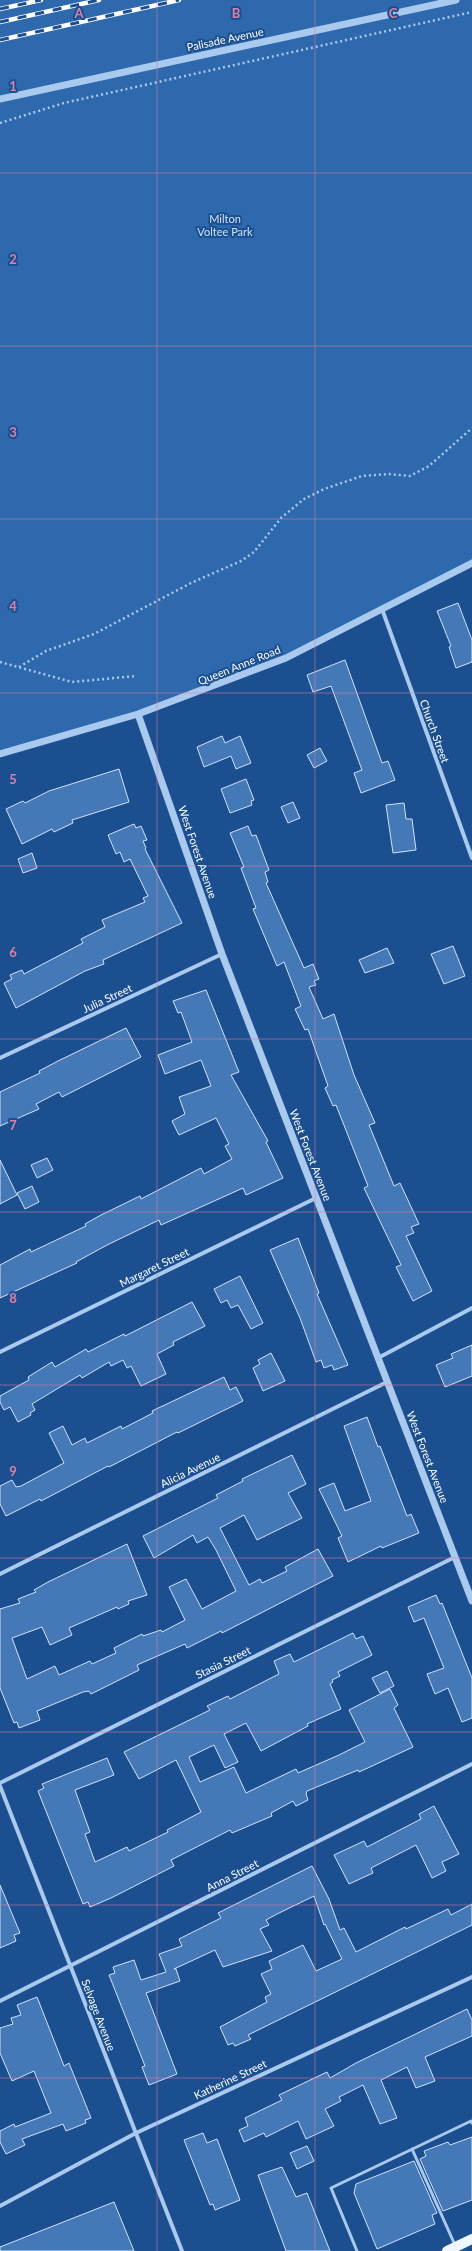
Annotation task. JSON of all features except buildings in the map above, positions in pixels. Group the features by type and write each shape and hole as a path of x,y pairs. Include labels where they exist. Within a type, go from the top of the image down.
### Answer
{"main road":[{"path":"451,2249 472,2239"}],"street":[{"name":"Palisade Avenue","path":"0,99 456,0"},
{"name":"Queen Anne Road","path":"0,754 138,714 286,658 472,563"},
{"name":"Church Street","path":"382,609 472,858"},
{"name":"West Forest Avenue","path":"138,714 222,954 472,1601"},
{"name":"Julia Street","path":"0,1058 222,954"},
{"name":"Margaret Street","path":"0,1352 316,1198"},
{"path":"378,1358 472,1308"},
{"name":"Alicia Avenue","path":"0,1574 387,1382"},
{"name":"Stasia Street","path":"0,1785 455,1557"},
{"name":"Anna Street","path":"0,2002 472,1764"},
{"name":"Selvage Avenue","path":"0,1785 182,2251"},
{"name":"Katherine Street","path":"0,2206 136,2133 472,1977"}],"lane":[{"path":"357,2251 331,2188 471,2121 472,2123"},
{"path":"412,2149 451,2249"}],"path":[{"path":"0,122 64,103 472,12"},
{"path":"18,666 46,651 94,634 191,583 241,561 254,552 281,518 304,499 324,489 362,476 389,474 410,476 429,466 472,428"},
{"path":"0,662 72,682 136,676"}],"green space":[{"name":"Milton Voltee Park","path":"0,0 472,0 472,563 286,658 198,693 0,754"}],"railway":[{"path":"0,9 41,0"},
{"path":"0,22 99,0"},
{"path":"0,40 179,0"}]}
